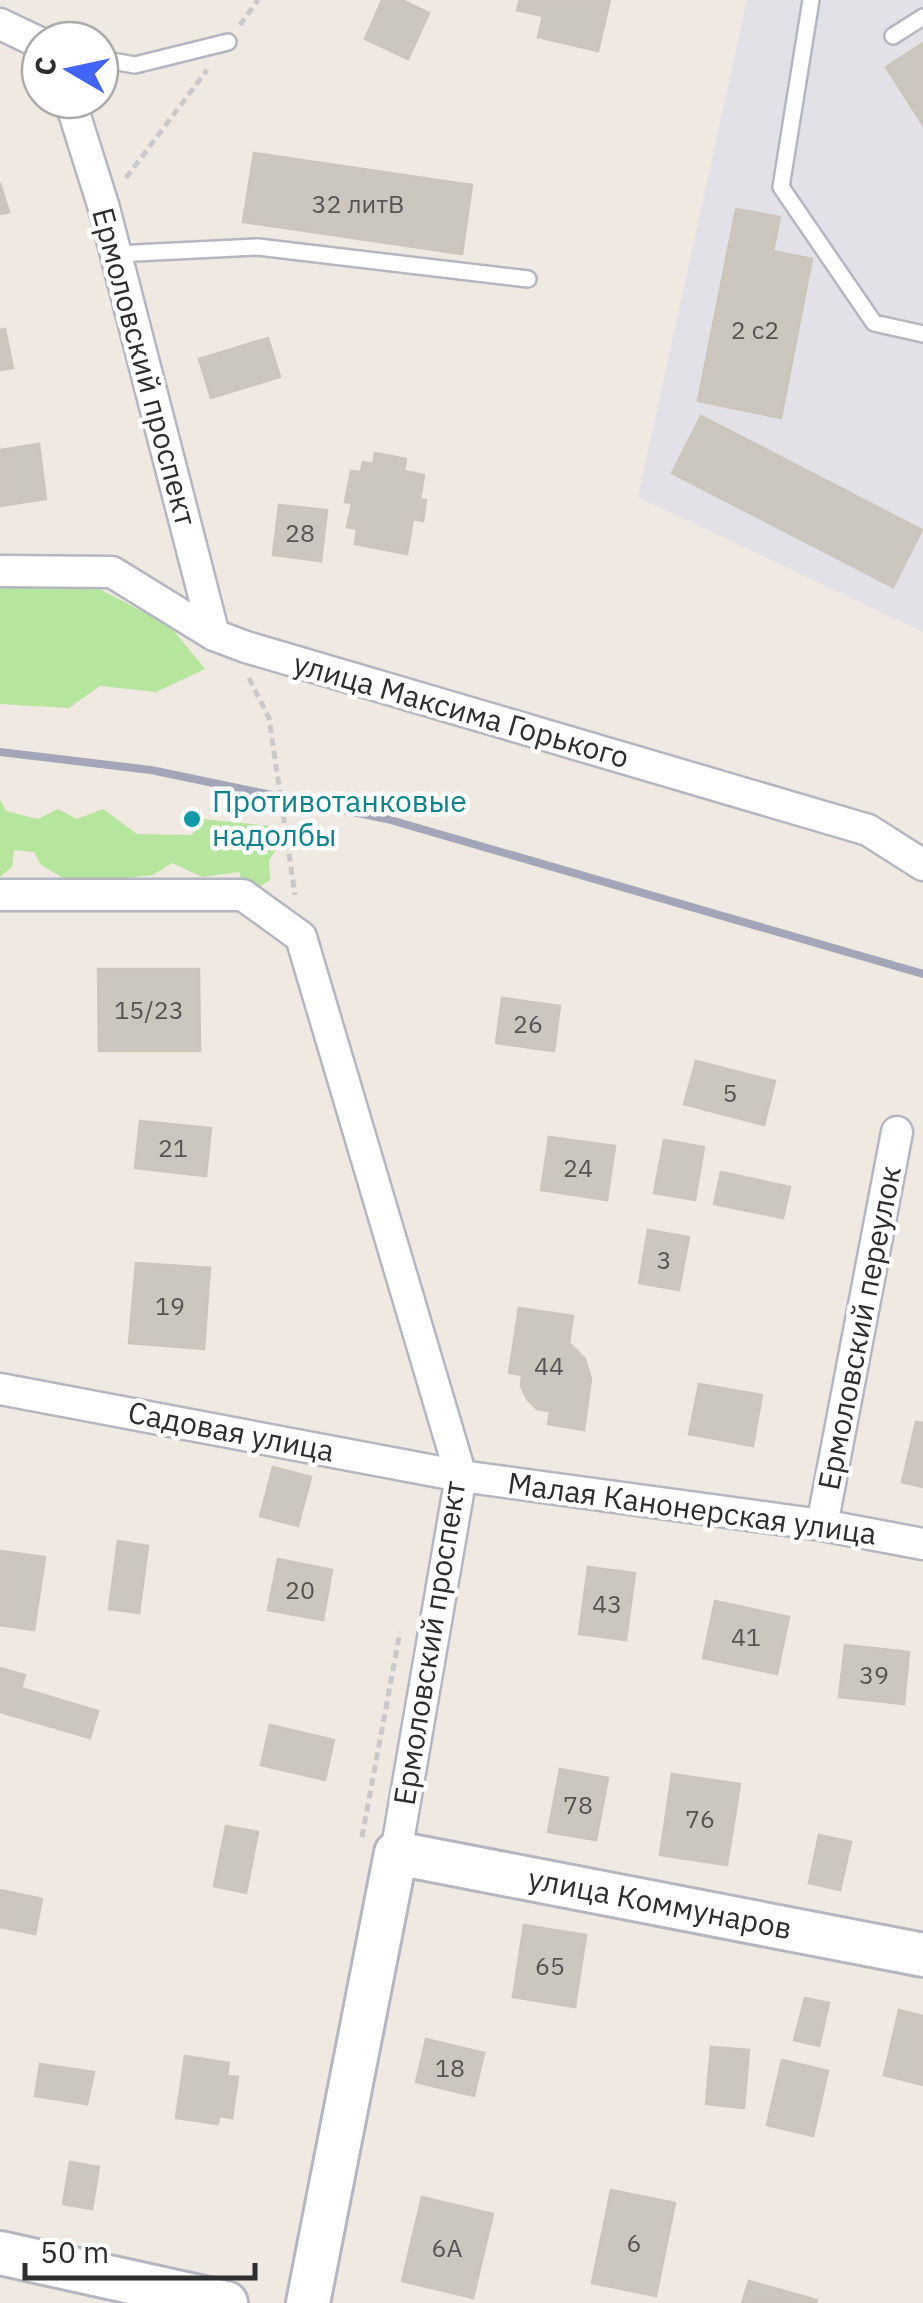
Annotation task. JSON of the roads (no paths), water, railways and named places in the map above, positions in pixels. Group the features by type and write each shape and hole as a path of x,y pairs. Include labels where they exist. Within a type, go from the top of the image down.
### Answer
{"street":[{"name":"Ермоловский проспект","path":"76,120 104,208 214,635"},
{"name":"улица Максима Горького","path":"0,571 112,572 214,635 286,660 868,830 923,865"},
{"name":"Ермоловский проспект","path":"0,895 243,896 301,938 461,1476 396,1854 308,2303"},
{"name":"Ермоловский переулок","path":"822,1525 897,1132"},
{"name":"Садовая улица","path":"0,1390 461,1476"},
{"name":"Малая Канонерская улица","path":"461,1476 822,1525 923,1544"},
{"name":"улица Коммунаров","path":"396,1854 923,1955"},
{"path":"0,2254 226,2303"}],"lane":[{"path":"811,0 781,187 874,322 923,334"},
{"path":"893,36 923,17"},
{"path":"120,62 135,64 228,42"},
{"path":"115,254 258,247 528,279"}],"railway":[{"path":"0,752 151,770 387,819 923,974"}],"place":[{"name":"Противотанковые надолбы","path":"192,819"}]}
